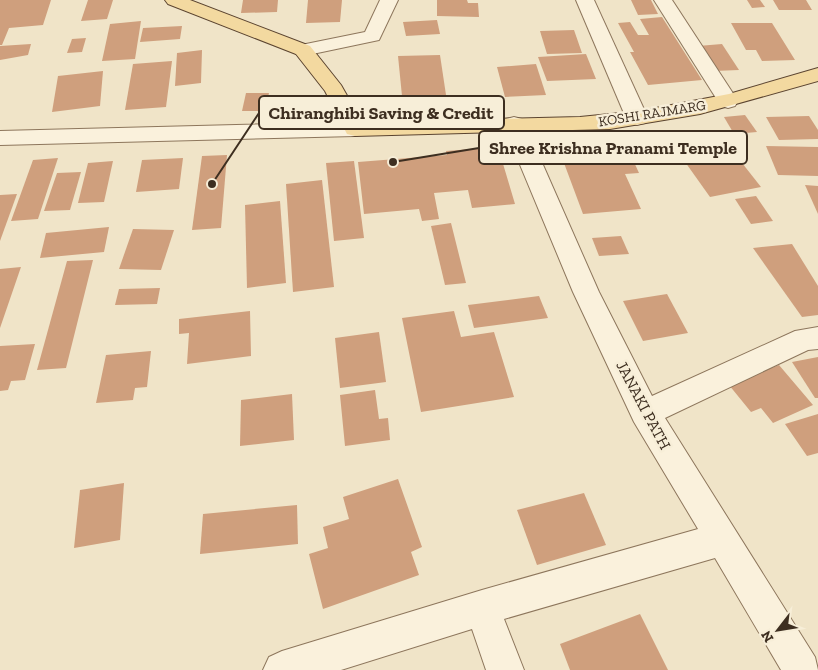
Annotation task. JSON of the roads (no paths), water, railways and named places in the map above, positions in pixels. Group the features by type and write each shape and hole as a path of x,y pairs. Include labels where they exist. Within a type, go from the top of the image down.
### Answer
{"main road":[{"path":"174,0 303,50 334,89 355,129"},
{"name":"KOSHI RAJMARG","path":"355,129 580,124 637,118 728,101 818,74"}],"street":[{"path":"303,50 372,36 389,0"},
{"path":"585,0 637,118"},
{"path":"663,0 728,101"},
{"name":"JANAKI PATH","path":"514,124 586,292 645,413 802,670"},
{"path":"0,138 355,129"},
{"path":"645,413 805,339 818,338"},
{"path":"282,670 482,608 723,539"},
{"path":"482,608 505,670"}],"place":[{"name":"Shree Krishna Pranami Temple","path":"393,162"},
{"name":"Chiranghibi Saving & Credit","path":"212,184"}]}
